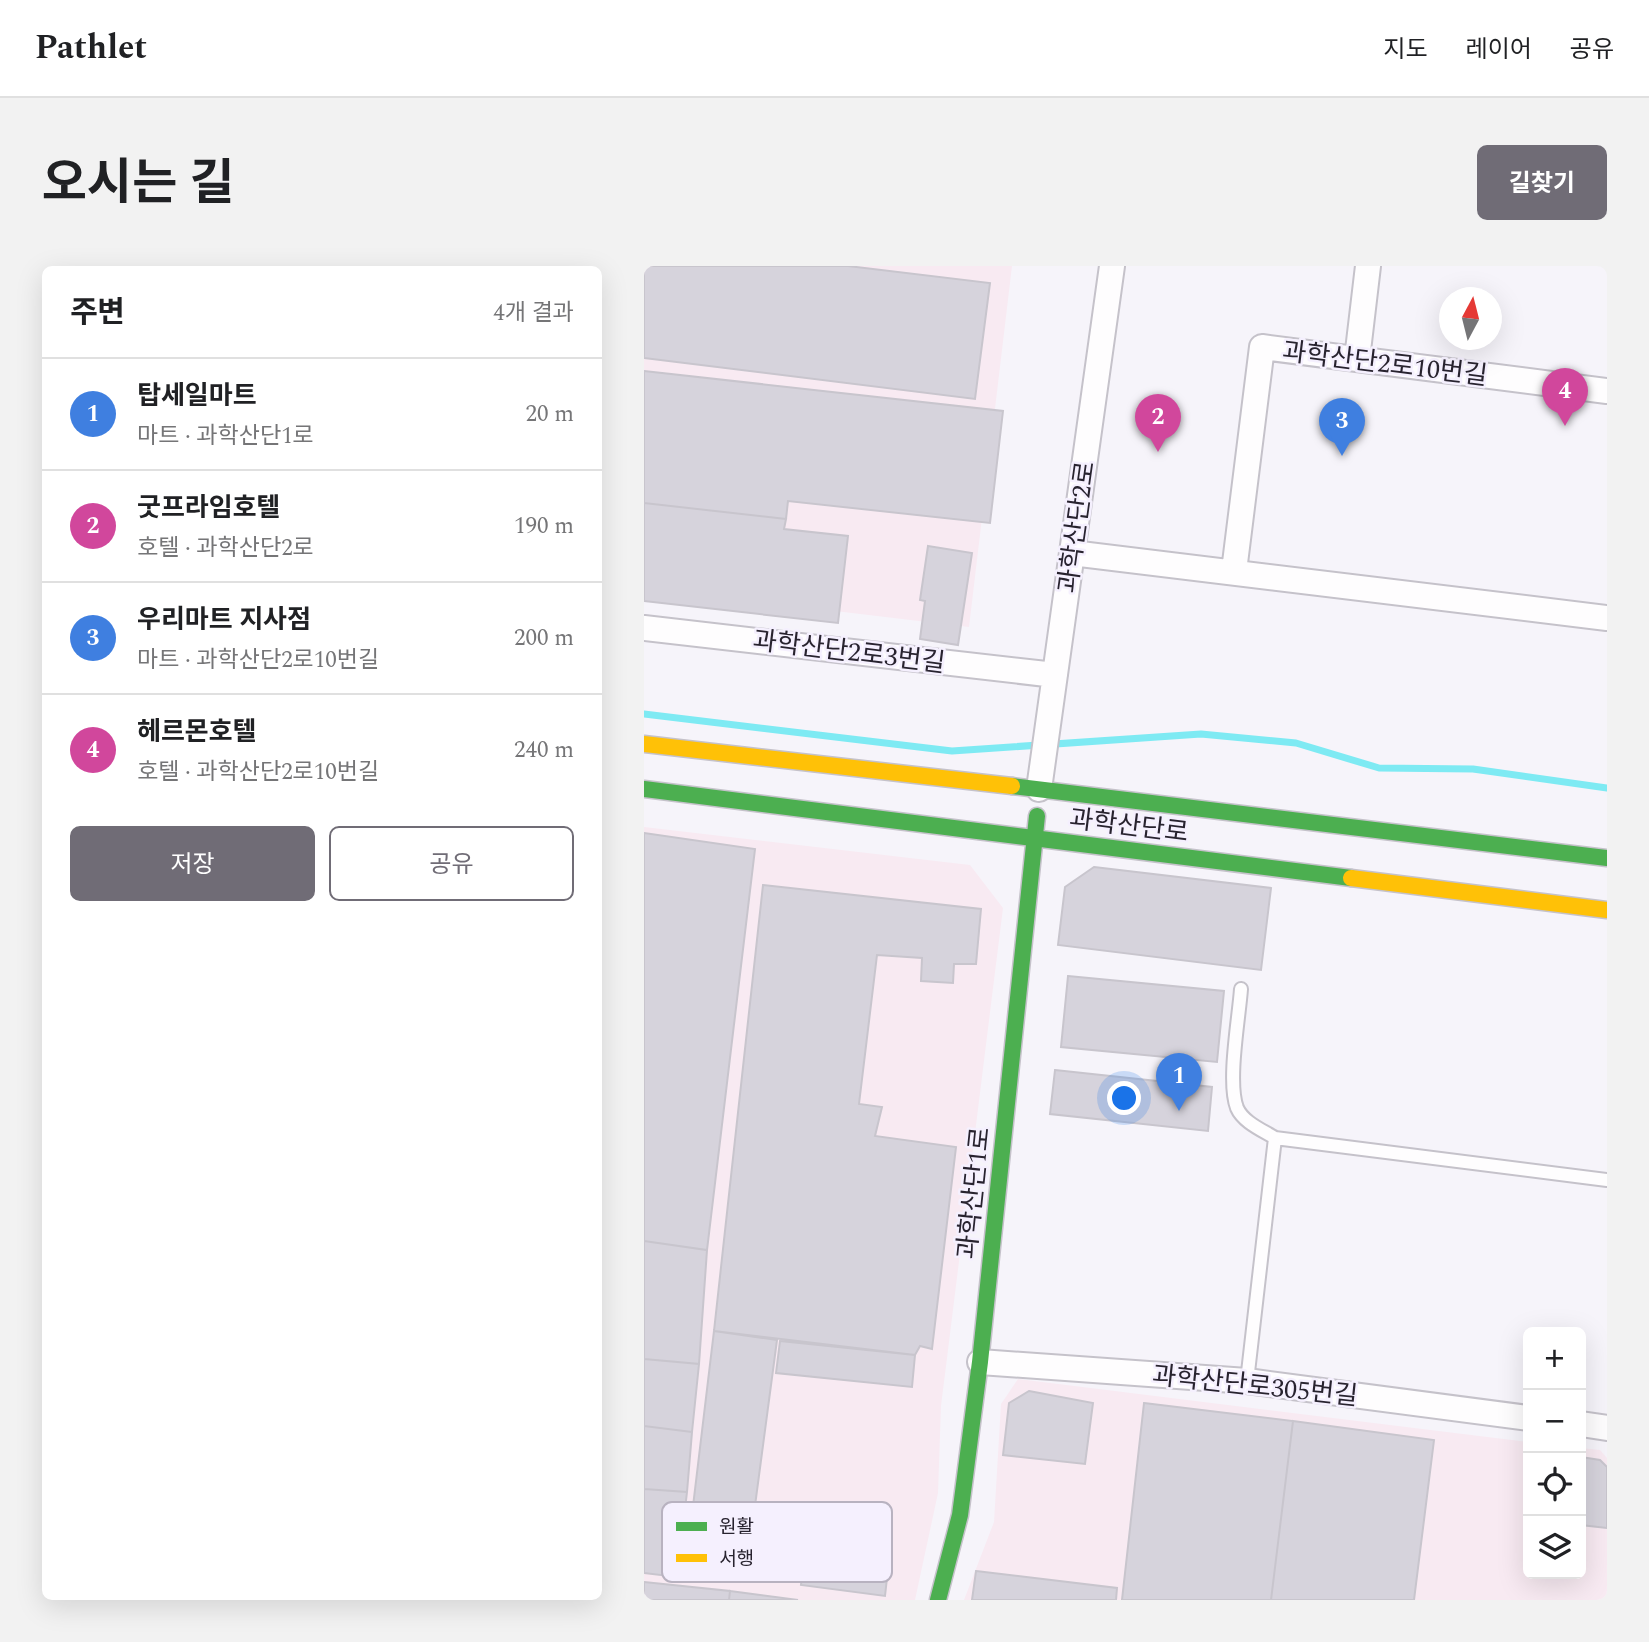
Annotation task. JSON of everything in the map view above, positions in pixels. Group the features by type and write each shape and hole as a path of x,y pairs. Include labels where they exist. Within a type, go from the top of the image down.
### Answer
{"main road":[{"name":"과학산단로","path":"644,744 1607,858"},
{"name":"과학산단로","path":"644,789 1607,909"},
{"name":"과학산단1로","path":"938,1600 960,1515 980,1362 1039,789"}],"street":[{"name":"과학산단2로","path":"1039,789 1112,266"},
{"path":"1357,359 1368,266"},
{"name":"과학산단2로10번길","path":"1234,571 1262,347 1607,391"},
{"path":"1072,553 1607,618"},
{"name":"과학산단2로3번길","path":"644,628 1055,675"},
{"name":"과학산단로305번길","path":"980,1362 1248,1381 1523,1417"},
{"path":"1586,1425 1607,1428"}],"lane":[{"path":"1241,989 1233,1084 1237,1108 1246,1120 1275,1138 1607,1180"},
{"path":"1248,1381 1275,1138"}],"shaded area":[{"path":"644,266 1012,266 969,627 644,588"},
{"path":"644,827 970,865 1003,908 941,1406 938,1493 915,1600 644,1600"},
{"path":"1018,1379 1523,1441 1523,1579 1586,1579 1586,1449 1600,1450 1607,1458 1607,1600 964,1600 994,1522 1001,1404"}],"building":[{"path":"644,266 848,266 990,283 975,399 644,358"},
{"path":"644,371 1003,411 990,523 788,501 786,519 644,503"},
{"path":"644,503 786,519 784,529 848,536 838,623 644,601"},
{"path":"928,546 972,553 958,645 920,639 925,601 920,600"},
{"path":"644,833 755,849 707,1250 644,1241"},
{"path":"1094,867 1271,888 1261,970 1058,945 1065,887"},
{"path":"763,885 981,909 976,964 954,964 953,983 921,981 922,958 877,955 859,1104 882,1107 875,1136 956,1147 932,1349 920,1346 915,1355 714,1331"},
{"path":"1068,976 1224,991 1217,1062 1061,1047"},
{"path":"1055,1070 1212,1087 1208,1131 1050,1114"},
{"path":"644,1241 707,1250 699,1364 644,1359"},
{"path":"714,1331 777,1340 755,1502 694,1502"},
{"path":"780,1341 915,1355 912,1387 776,1373"},
{"path":"644,1359 699,1364 692,1432 644,1426"},
{"path":"1029,1391 1093,1403 1085,1464 1003,1455 1009,1403"},
{"path":"1144,1403 1293,1421 1271,1600 1122,1600"},
{"path":"1293,1421 1434,1440 1414,1600 1271,1600"},
{"path":"644,1426 692,1432 687,1492 644,1489"},
{"path":"1586,1458 1600,1460 1607,1467 1607,1528 1586,1526"},
{"path":"644,1489 687,1492 686,1502 662,1502 662,1575 644,1573"},
{"path":"976,1571 1117,1588 1116,1600 972,1600"},
{"path":"644,1582 730,1591 729,1600 644,1600"},
{"path":"801,1582 887,1582 885,1596 801,1585"},
{"path":"730,1591 798,1600 729,1600"}],"waterway":[{"path":"644,714 952,751 1201,734 1296,743 1379,768 1473,769 1607,788"}],"traffic: fast":[{"path":"1012,786 1607,858"},
{"path":"644,789 1351,878"},
{"path":"938,1600 960,1515 980,1362 1037,816"}],"traffic: slow":[{"path":"644,744 1012,786"},
{"path":"1351,878 1607,910"}],"place":[{"name":"헤르몬호텔","path":"1565,426"},
{"name":"굿프라임호텔","path":"1158,452"},
{"name":"우리마트 지사점","path":"1342,456"},
{"name":"탑세일마트","path":"1179,1111"}]}
